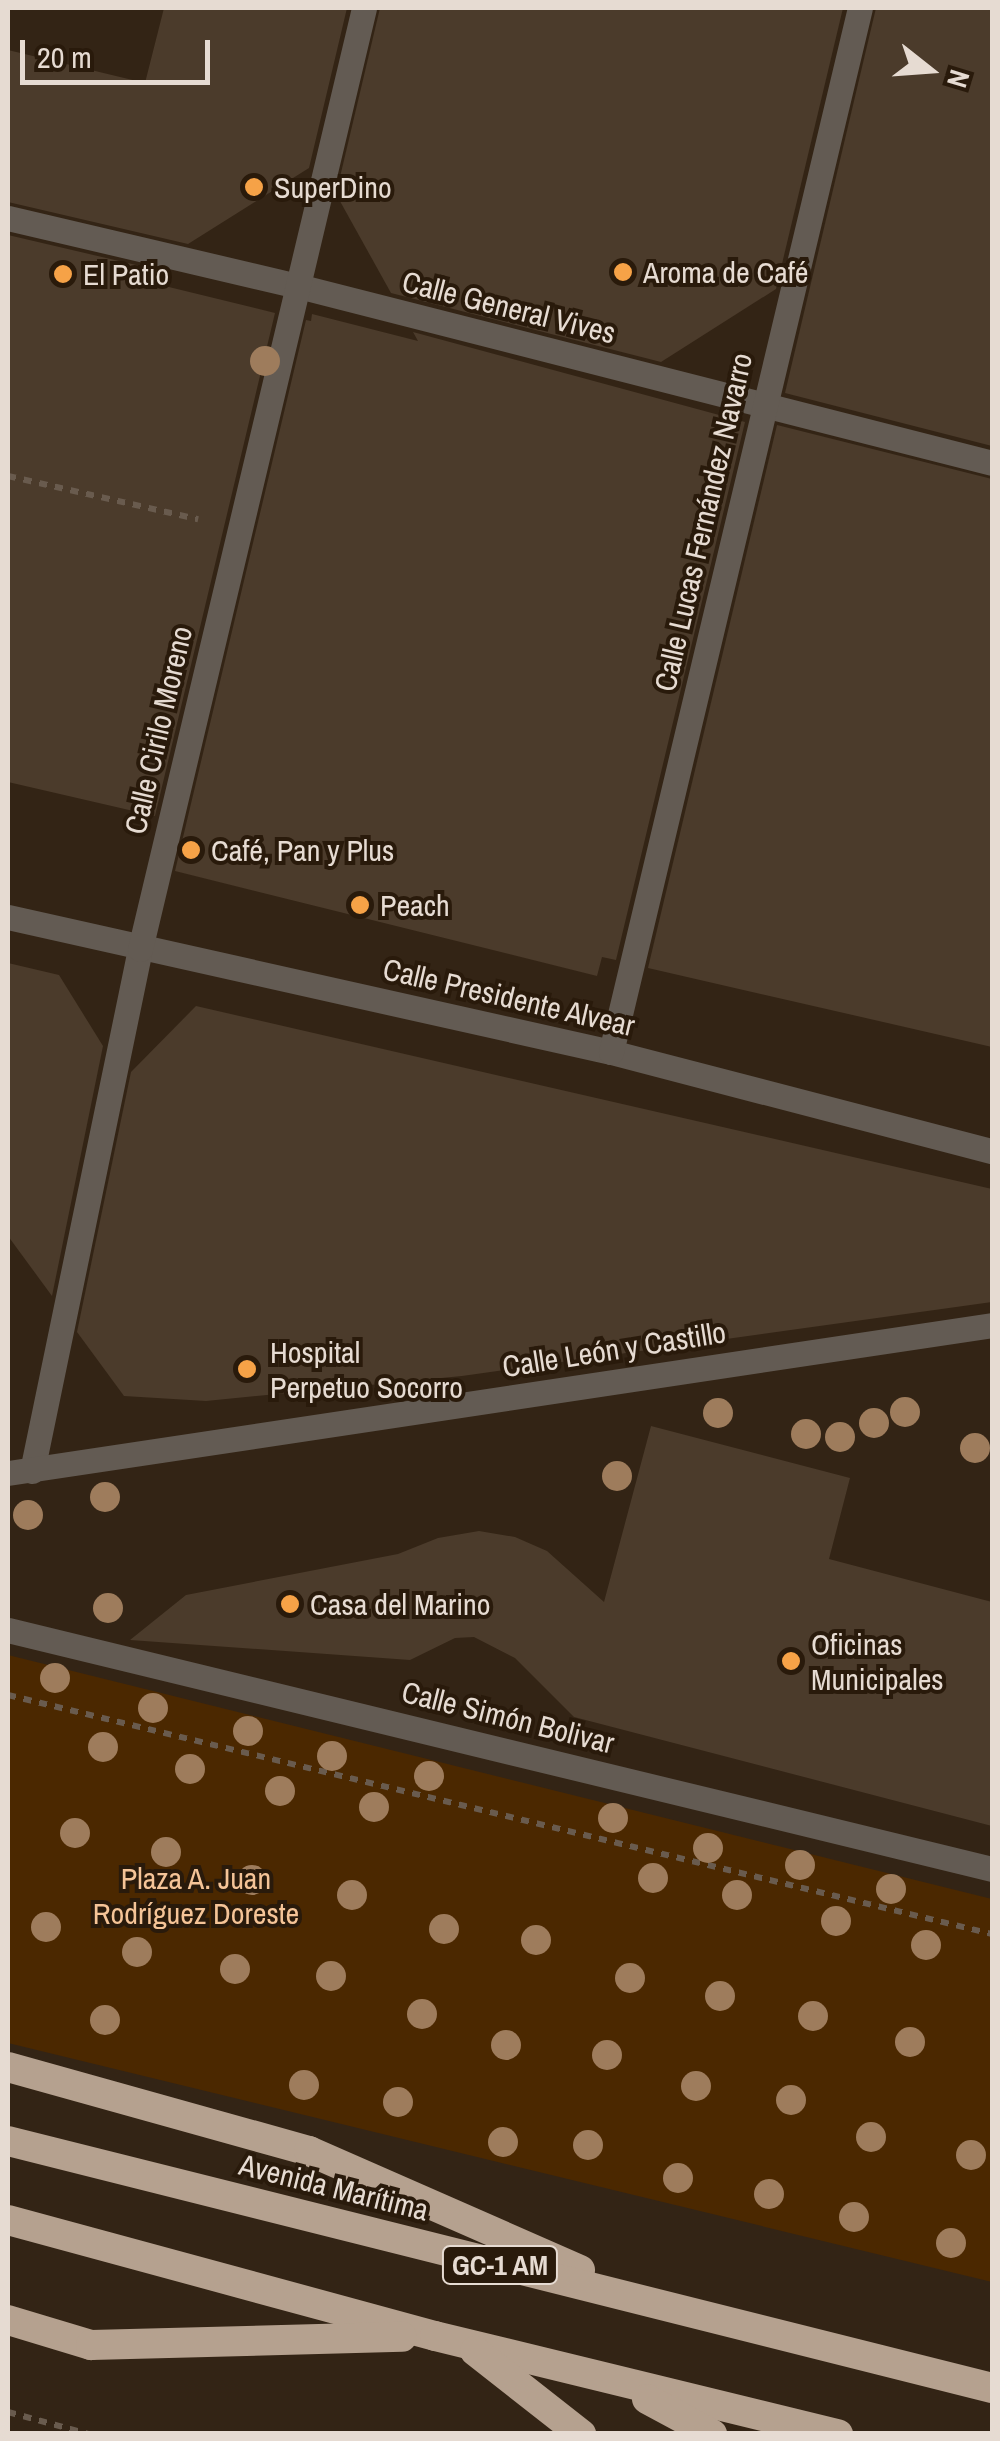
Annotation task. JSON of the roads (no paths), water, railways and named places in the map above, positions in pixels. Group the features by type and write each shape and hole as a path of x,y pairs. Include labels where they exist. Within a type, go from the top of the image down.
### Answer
{"highway":[{"path":"8,2067 309,2151 660,2306"},
{"name":"Avenida Marítima","path":"8,2141 992,2388"},
{"path":"8,2220 450,2340 838,2434"},
{"path":"8,2320 91,2345 450,2340 581,2434"},
{"path":"605,2376 712,2434"}],"street":[{"name":"Calle Cirilo Moreno","path":"20,1472 238,528 364,8"},
{"name":"Calle Lucas Fernández Navarro","path":"611,1052 860,8"},
{"name":"Calle General Vives","path":"8,218 298,286 992,463"},
{"name":"Calle Presidente Alvear","path":"8,918 611,1052 992,1152"},
{"name":"Calle León y Castillo","path":"20,1472 992,1324"},
{"name":"Calle Simón Bolivar","path":"8,1630 992,1868"}],"place":[{"name":"SuperDino","path":"254,187"},
{"name":"Aroma de Café","path":"623,272"},
{"name":"El Patio","path":"63,274"},
{"name":"Café, Pan y Plus","path":"191,850"},
{"name":"Peach","path":"360,905"},
{"name":"Hospital Perpetuo Socorro","path":"247,1369"},
{"name":"Casa del Marino","path":"290,1604"},
{"name":"Oficinas Municipales","path":"791,1661"}],"park label":[{"name":"Plaza A. Juan Rodríguez Doreste","path":"196,1895"}]}
